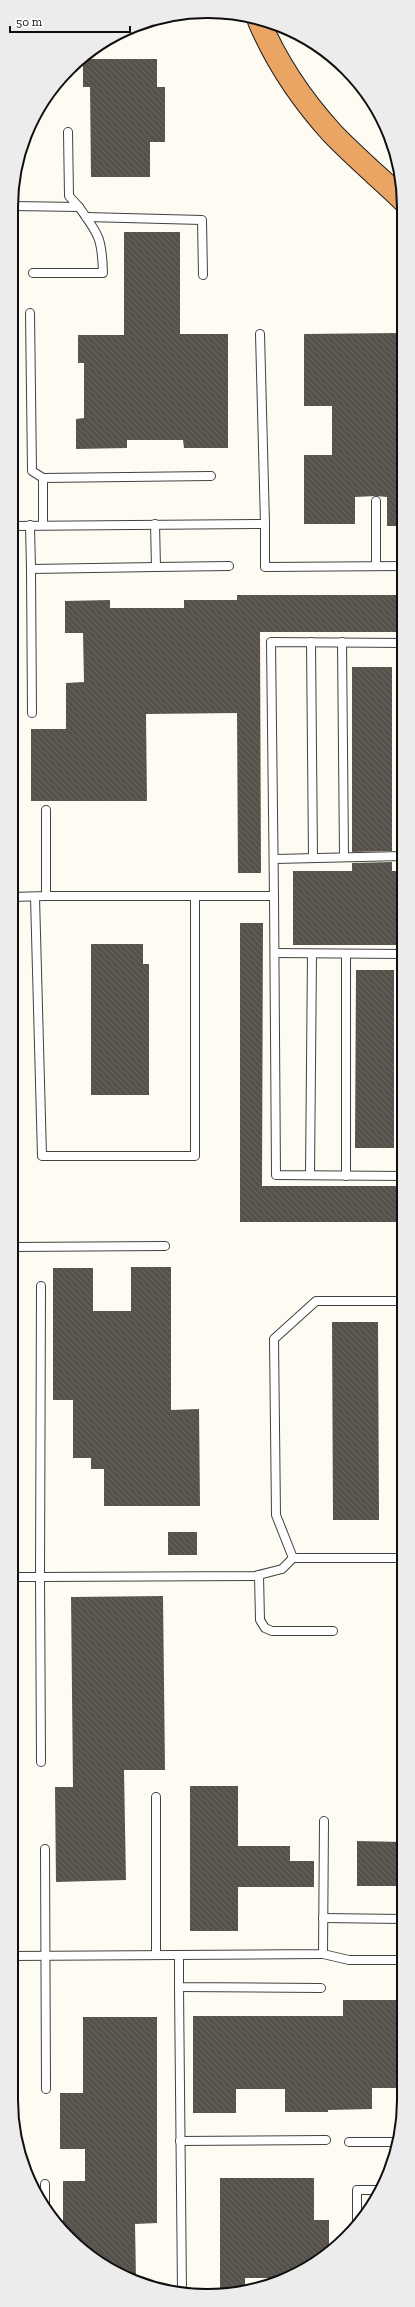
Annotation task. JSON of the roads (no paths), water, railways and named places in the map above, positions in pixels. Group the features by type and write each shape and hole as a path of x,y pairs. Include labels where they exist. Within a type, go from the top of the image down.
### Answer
{"highway":[{"path":"261,26 265,35 299,91 332,133 397,194"}],"lane":[{"path":"33,273 103,273 102,247 98,234 79,207 69,196 68,132"},
{"path":"18,206 79,207"},
{"path":"86,217 202,220 203,275"},
{"path":"30,313 32,471 42,478 211,476"},
{"path":"260,334 265,567 397,566"},
{"path":"42,478 43,525"},
{"path":"376,501 376,566"},
{"path":"155,524 156,567"},
{"path":"18,526 265,524"},
{"path":"30,525 32,713"},
{"path":"31,569 229,566"},
{"path":"397,643 271,642 275,859 276,1175 397,1176"},
{"path":"311,642 313,857"},
{"path":"342,642 344,856"},
{"path":"46,810 46,896"},
{"path":"275,859 344,856 397,856"},
{"path":"35,897 42,1156 195,1156 195,896"},
{"path":"18,897 274,896"},
{"path":"275,953 397,954"},
{"path":"310,1175 312,954"},
{"path":"346,954 346,1176"},
{"path":"18,1247 165,1246"},
{"path":"41,1286 41,1762"},
{"path":"294,1558 276,1515 274,1339 316,1301 397,1301"},
{"path":"18,1576 259,1575 282,1569 294,1558 397,1558"},
{"path":"259,1575 260,1620 265,1628 272,1631 333,1631"},
{"path":"156,1797 156,1955"},
{"path":"323,1954 324,1821"},
{"path":"45,1849 46,2089"},
{"path":"323,1918 397,1919"},
{"path":"18,1956 323,1954 349,1960 397,1960"},
{"path":"178,1955 182,2287"},
{"path":"179,1987 321,1988"},
{"path":"180,2140 326,2140"},
{"path":"349,2142 392,2142"},
{"path":"45,2184 46,2198"},
{"path":"357,2216 357,2190 374,2190"}]}
